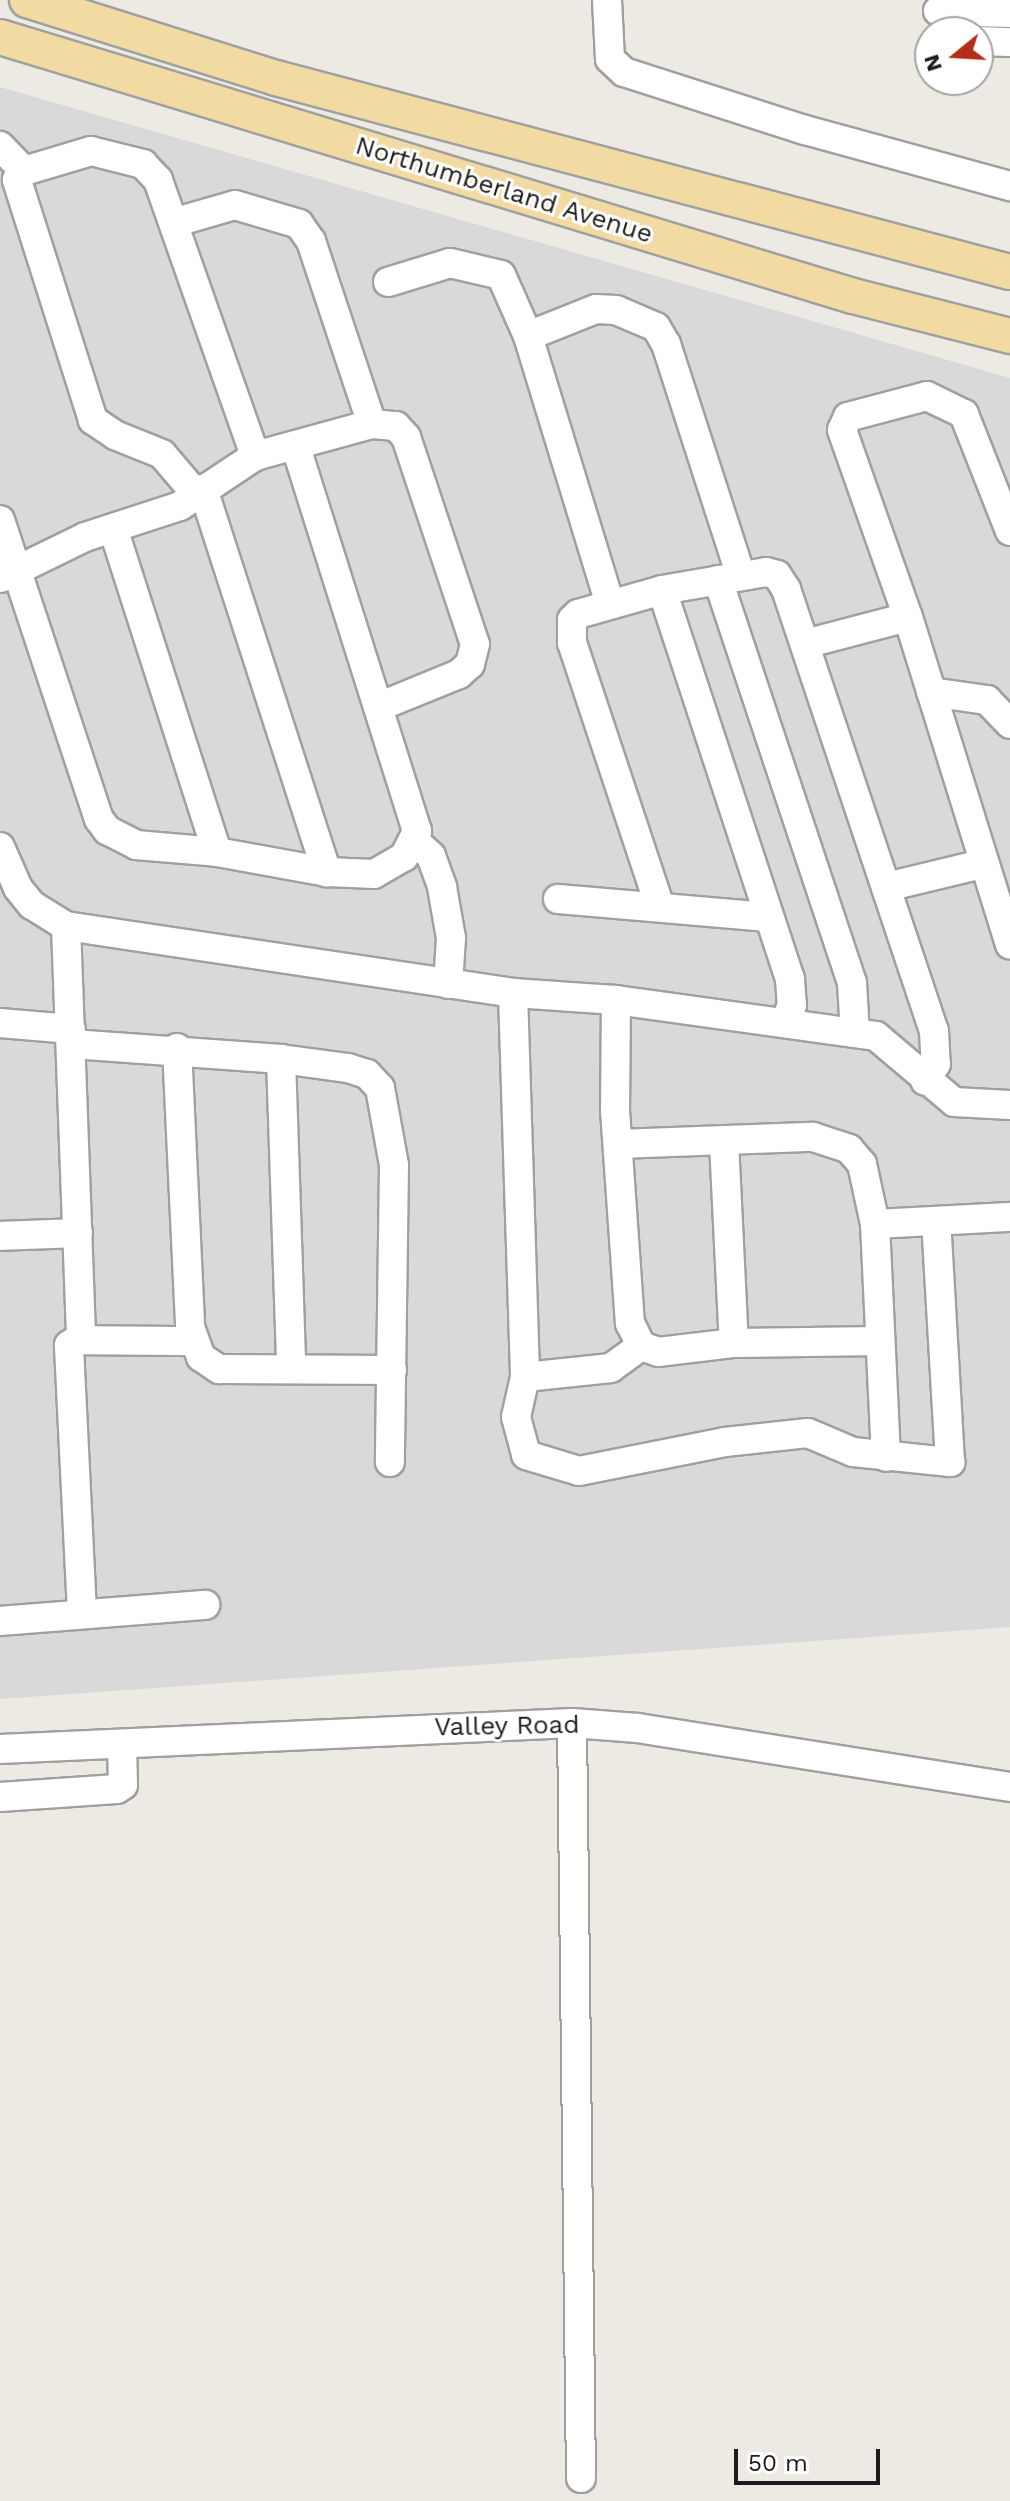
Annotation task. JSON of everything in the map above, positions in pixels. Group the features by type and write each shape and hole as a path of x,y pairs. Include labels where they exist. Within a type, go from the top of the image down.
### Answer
{"main road":[{"name":"Northumberland Avenue","path":"27,0 276,78 1010,272"},
{"name":"Northumberland Avenue","path":"0,37 853,296 1010,336"}],"street":[{"path":"607,0 610,59 624,72 805,130 1010,186"},
{"path":"939,14 1010,13"},
{"path":"0,146 24,171"},
{"path":"255,456 176,222 158,180 131,160 91,151 24,171 17,180 93,420 115,435 162,454 200,491 327,872"},
{"path":"176,222 235,205 299,224 311,241 372,424"},
{"path":"388,282 450,263 492,270 501,275 528,336 610,605"},
{"path":"528,336 596,309 616,310 656,327 666,344 729,577 852,983 855,1033"},
{"path":"1010,531 998,459 964,414 944,401 927,396 848,417 842,430 908,617 982,864 1010,944"},
{"path":"9,574 113,528 180,506 255,456 296,448 372,424 396,426 406,437 475,644 470,664 459,674 378,707"},
{"path":"0,520 9,574 99,819 118,840 217,852 327,872 374,874 393,868 415,841 417,831 296,448"},
{"path":"113,528 217,852"},
{"path":"660,907 572,643 572,620 578,614 662,590 729,577 777,575 805,644 936,1040 936,1064 925,1081"},
{"path":"662,590 793,993 785,1022"},
{"path":"805,644 908,617"},
{"path":"931,692 961,694 1006,709"},
{"path":"415,841 431,856 442,887 451,938 448,984"},
{"path":"0,847 18,888 32,905 66,926 513,993 616,1000 855,1033 891,1044 925,1081 954,1102 1010,1105"},
{"path":"886,887 982,864"},
{"path":"558,899 768,917"},
{"path":"66,926 81,1340"},
{"path":"513,993 525,1377 518,1396 517,1435 526,1455 561,1469 623,1467 725,1442 794,1433 886,1457 950,1462 936,1221"},
{"path":"616,1000 618,1144 630,1323 641,1346 658,1352 734,1343 880,1341"},
{"path":"0,1023 72,1037 281,1059 367,1074 380,1088 387,1107 394,1165 390,1462"},
{"path":"177,1048 192,1341 201,1357 219,1369 392,1370"},
{"path":"281,1059 291,1368"},
{"path":"618,1144 813,1137 849,1149 862,1164 875,1224 886,1457"},
{"path":"724,1142 734,1343"},
{"path":"875,1224 1010,1217"},
{"path":"0,1236 78,1233"},
{"path":"82,1613 69,1345 81,1340 192,1341"},
{"path":"525,1377 611,1368 641,1346"},
{"path":"0,1621 205,1605"},
{"path":"572,1723 581,2478"},
{"name":"Valley Road","path":"0,1749 572,1723 652,1730 1010,1787"},
{"path":"0,1797 117,1789 123,1785 122,1744"},
{"path":"32,1748 34,1795"}],"shaded area":[{"path":"0,87 1010,378 1010,1627 0,1699"}]}
